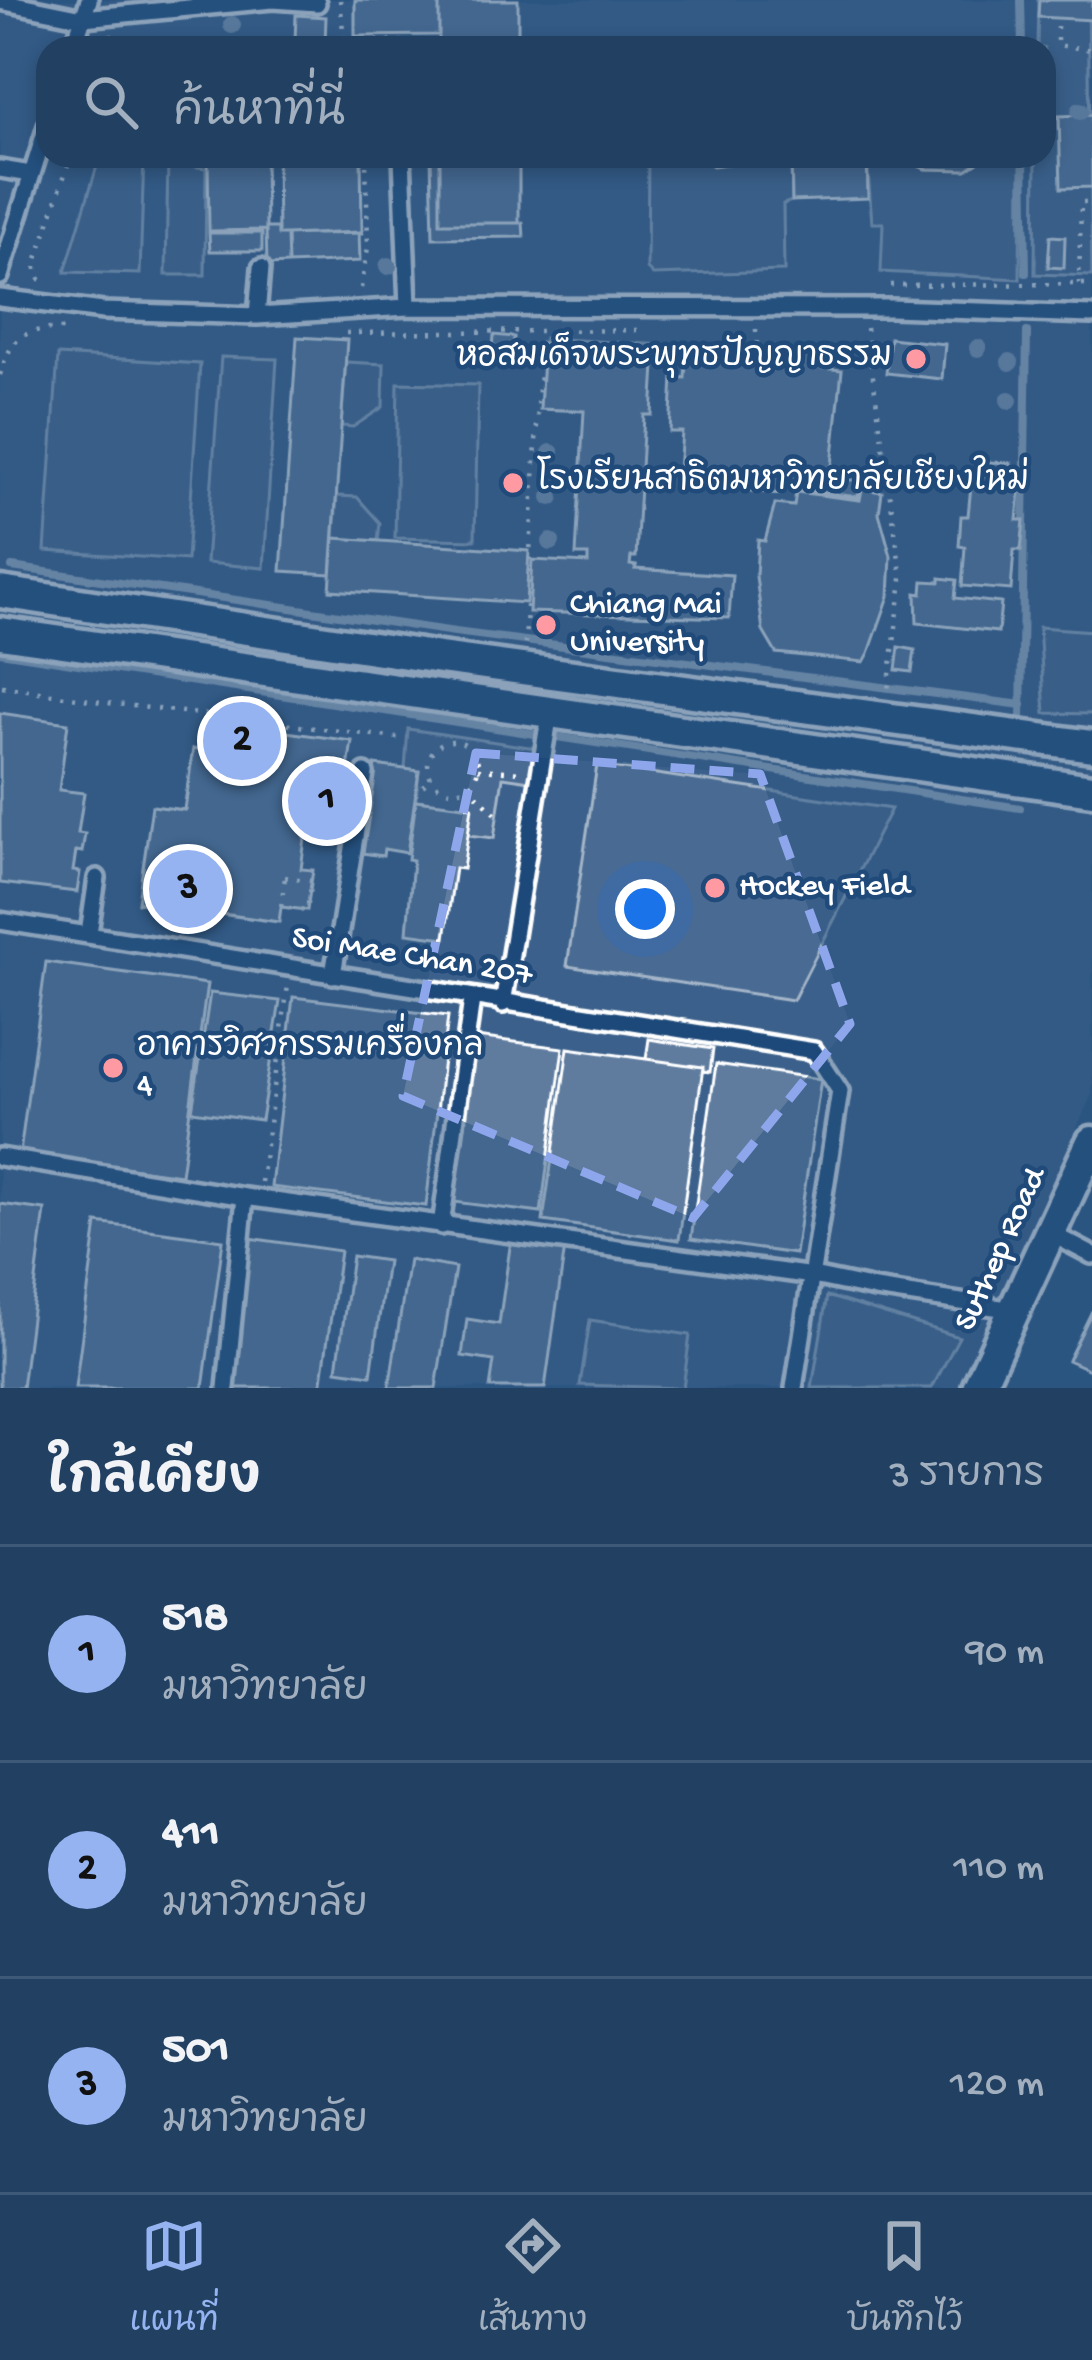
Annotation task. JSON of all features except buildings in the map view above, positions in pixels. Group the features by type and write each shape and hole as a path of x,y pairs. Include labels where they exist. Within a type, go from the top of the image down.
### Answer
{"street":[{"path":"0,592 440,658 1092,746"},
{"path":"0,633 1092,790"},
{"name":"Suthep Road","path":"978,1388 1092,1142"}],"lane":[{"path":"77,36 89,0"},
{"path":"0,1 42,5 83,18 273,0 317,3"},
{"path":"0,276 36,159"},
{"path":"402,168 408,307"},
{"path":"0,169 31,174"},
{"path":"257,316 261,268"},
{"path":"0,298 104,311 257,316 408,307 1092,315"},
{"path":"503,1004 550,712"},
{"path":"333,975 365,773"},
{"path":"88,933 97,878"},
{"name":"Soi Mae Chan 207","path":"0,921 814,1051 840,1091 813,1276"},
{"path":"441,1226 472,999"},
{"path":"0,1157 441,1226 813,1276 1014,1310"},
{"path":"226,1388 251,1198"},
{"path":"1049,1233 1092,1255"},
{"path":"794,1388 813,1276"}],"path":[{"path":"340,0 344,36"},
{"path":"1057,26 1057,45 1091,50 1092,56"},
{"path":"49,286 36,275 36,262 67,168"},
{"path":"360,292 368,247 366,168"},
{"path":"1079,284 1081,202 1092,202"},
{"path":"876,285 1092,284"},
{"path":"756,327 757,351"},
{"path":"866,328 902,580 886,705"},
{"path":"0,375 7,350 24,333 74,329"},
{"path":"333,333 663,330"},
{"path":"526,634 542,333"},
{"path":"2,686 406,739"},
{"path":"451,740 452,730"},
{"path":"451,740 468,745 478,759 478,769 468,786 447,791 431,776 428,764 435,748 451,740"},
{"path":"478,769 540,774"},
{"path":"415,795 431,776"},
{"path":"468,786 497,815"},
{"path":"285,877 311,881 308,910 281,907 285,877"},
{"path":"251,1198 290,968"}],"highlighted area":[{"path":"476,753 760,774 850,1024 693,1218 403,1096"}],"shaded area":[{"name":"Chiang Mai University","path":"0,0 1092,0 1092,1094 959,1388 0,1388"},
{"path":"1038,0 1088,0 1092,276 1035,274 1036,168 1056,168 1056,36 1037,36"},
{"path":"96,168 144,168 140,274 65,272"},
{"path":"168,168 206,168 205,275 166,275"},
{"path":"648,168 791,168 792,201 783,204 784,271 653,275 647,269"},
{"path":"868,168 1021,168 1020,279 881,272 883,223 872,223"},
{"path":"544,338 662,345 661,365 543,358"},
{"path":"58,355 200,364 187,560 45,551"},
{"path":"221,357 277,359 264,568 206,563"},
{"path":"346,362 384,364 383,407 353,427 341,426"},
{"path":"398,383 478,385 475,540 395,538"},
{"path":"337,496 357,497 380,523 378,541 334,538"},
{"path":"1039,627 1092,631 1092,714 1045,713"},
{"path":"408,729 536,748 530,781 503,777 494,838 468,835 471,807 416,800 419,772 405,769"},
{"name":"Hockey Field","path":"597,765 891,809 793,1000 567,966"},
{"path":"827,1296 959,1337 932,1388 812,1388"},
{"path":"590,1320 690,1335 683,1388 580,1385"}],"waterway":[{"path":"1021,0 1022,36"},
{"path":"1024,168 1026,273"},
{"path":"1021,718 1027,332"},
{"path":"12,567 455,632 1022,705"},
{"path":"0,652 541,735"},
{"path":"557,737 1020,808"}],"place":[{"name":"หอสมเด็จพระพุทธปัญญาธรรม","path":"916,359"},
{"name":"โรงเรียนสาธิตมหาวิทยาลัยเชียงใหม่","path":"513,483"},
{"name":"Chiang Mai University","path":"546,625"},
{"name":"411","path":"242,741"},
{"name":"518","path":"327,801"},
{"name":"Hockey Field","path":"715,888"},
{"name":"501","path":"188,889"},
{"name":"อาคารวิศวกรรมเครื่องกล 4","path":"113,1068"}]}
